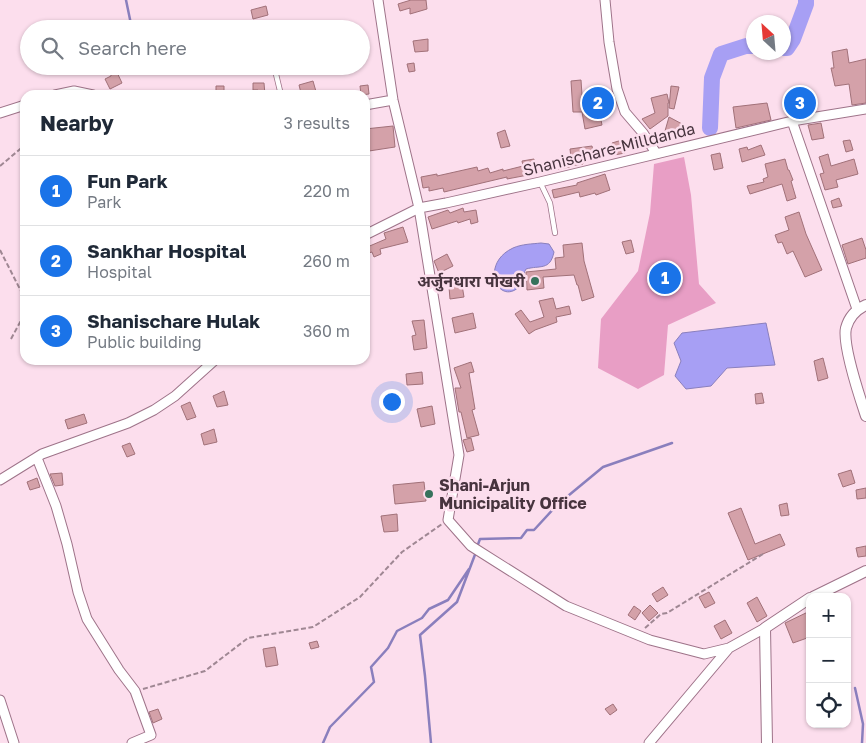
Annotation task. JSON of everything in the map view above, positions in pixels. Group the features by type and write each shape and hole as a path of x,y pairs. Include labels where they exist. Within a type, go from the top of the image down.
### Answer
{"street":[{"path":"378,0 393,100 420,208 459,455 448,520 471,546 566,606 638,635 704,654 729,648 765,628 806,601"},
{"path":"605,0 609,42 617,89 625,112 643,133 656,153"},
{"path":"370,104 393,100"},
{"path":"0,113 20,107"},
{"name":"Shanischare-Milldanda","path":"370,233 420,208 540,182 792,122 866,108"},
{"path":"792,122 861,307 846,328 846,348 866,416"},
{"path":"0,480 37,458 92,435 128,423 154,410 175,396 209,365"},
{"path":"37,458 56,506 78,592 87,619 119,670 135,691 152,739 132,743"},
{"path":"821,593 866,571"},
{"path":"765,628 767,743"},
{"path":"649,743 729,648"},
{"path":"0,700 14,743"}],"lane":[{"path":"276,75 280,90"},
{"path":"540,182 550,203 556,233"}],"path":[{"path":"0,166 20,149"},
{"path":"0,250 20,289"},
{"path":"11,339 20,322"},
{"path":"135,691 204,671 248,638 312,627 360,597 402,552 448,520"},
{"path":"638,635 661,614 667,613 763,554"}],"shaded area":[{"path":"684,157 691,195 699,284 716,303 668,325 664,375 638,389 598,368 601,319 638,271 650,213 654,164"},
{"path":"541,243 549,244 554,252 550,262 544,266 526,269 521,285 511,291 504,291 499,287 495,281 494,272 503,255 516,247"},
{"path":"766,323 775,365 727,368 711,386 686,389 675,376 681,361 674,343 682,333"}],"building":[{"path":"411,0 426,0 427,9 410,14 410,8 400,11 398,4"},
{"path":"266,6 268,15 253,19 251,10"},
{"path":"428,39 428,51 415,52 413,41"},
{"path":"847,49 849,63 866,59 866,103 852,105 849,84 835,86 831,68 834,68 832,52"},
{"path":"414,63 415,71 409,72 407,64"},
{"path":"118,75 122,83 110,89 105,79"},
{"path":"581,80 582,95 603,92 605,104 598,105 602,125 585,129 582,112 573,112 571,81"},
{"path":"313,81 316,90 300,90 299,85"},
{"path":"253,83 264,83 265,90 253,90"},
{"path":"368,85 369,90 360,90 360,86"},
{"path":"216,86 224,86 224,90 216,90"},
{"path":"671,86 679,87 674,109 669,108"},
{"path":"667,94 669,103 668,116 650,129 642,119 655,113 651,98"},
{"path":"800,98 805,108 792,114 787,104"},
{"path":"767,103 771,120 736,128 733,107"},
{"path":"669,117 684,125 677,138 665,131"},
{"path":"821,123 824,138 812,140 808,125"},
{"path":"393,126 395,147 370,151 370,128"},
{"path":"505,130 510,146 501,148 497,133"},
{"path":"622,140 625,153 614,155 612,143"},
{"path":"850,140 853,150 846,152 843,141"},
{"path":"761,145 765,155 742,162 739,149 747,147 748,150"},
{"path":"592,146 594,157 582,159 583,164 507,179 507,177 444,192 443,188 429,191 429,187 423,188 421,177 437,174 437,176 477,167 478,171 488,168 490,173 503,169 503,171 523,166 522,161 534,159 535,164 571,158 570,149"},
{"path":"720,153 723,168 714,170 711,155"},
{"path":"828,154 831,166 854,159 858,174 836,180 838,187 825,190 820,174 824,173 819,157"},
{"path":"785,159 793,180 791,181 796,198 787,201 782,184 750,194 747,186 764,182 763,179 768,177 765,164"},
{"path":"605,174 610,190 596,195 595,193 580,197 579,192 554,198 552,190 577,185 577,183"},
{"path":"839,198 842,206 833,208 831,201"},
{"path":"463,208 464,212 476,210 478,222 471,224 470,219 432,229 428,217 448,210 450,213"},
{"path":"799,212 806,234 822,270 805,277 793,251 787,254 782,242 778,243 775,235 789,230 785,217"},
{"path":"403,227 408,242 380,249 381,254 374,257 372,252 370,253 370,246 386,239 384,233"},
{"path":"862,238 866,250 866,258 848,264 842,245"},
{"path":"631,240 634,252 626,254 622,242"},
{"path":"582,243 584,261 594,297 582,301 574,275 543,277 544,288 527,290 526,272 556,269 555,258 564,257 563,245"},
{"path":"447,254 453,266 439,273 434,261"},
{"path":"462,285 464,297 450,299 449,287"},
{"path":"553,298 556,309 569,306 571,314 556,317 557,322 529,334 515,314 521,310 530,322 544,317 539,301"},
{"path":"473,313 476,328 455,333 452,318"},
{"path":"424,320 427,348 414,350 412,336 416,335 412,321"},
{"path":"823,358 828,378 818,381 814,361"},
{"path":"471,362 474,372 469,373 475,409 472,410 479,435 467,438 461,412 459,412 455,388 461,388 454,368"},
{"path":"422,372 423,384 407,385 406,374"},
{"path":"224,391 228,405 217,407 213,396"},
{"path":"762,393 764,403 756,404 755,394"},
{"path":"190,402 196,417 187,420 181,406"},
{"path":"432,406 435,424 421,427 417,409"},
{"path":"84,414 87,423 68,429 65,420"},
{"path":"214,429 217,442 204,445 201,434"},
{"path":"471,438 474,450 467,452 463,440"},
{"path":"130,443 135,454 127,457 122,446"},
{"path":"851,470 855,483 843,487 838,474"},
{"path":"62,473 63,485 55,486 50,474"},
{"path":"37,478 40,487 30,490 27,482"},
{"path":"424,482 426,501 395,504 393,485"},
{"path":"866,488 866,498 857,499 856,490"},
{"path":"787,503 789,515 781,516 779,505"},
{"path":"741,508 755,544 780,534 785,545 748,560 728,513"},
{"path":"397,514 398,531 384,532 381,516"},
{"path":"866,546 866,556 858,557 856,548"},
{"path":"663,587 668,595 657,602 652,594"},
{"path":"709,592 715,603 705,608 699,597"},
{"path":"757,597 767,616 757,622 747,603"},
{"path":"650,605 658,613 649,621 642,613"},
{"path":"634,606 641,611 635,620 628,615"},
{"path":"806,613 806,638 793,643 785,623"},
{"path":"725,620 732,633 721,639 714,626"},
{"path":"317,641 319,647 311,649 309,643"},
{"path":"275,647 278,665 266,667 263,649"},
{"path":"613,704 617,710 610,715 605,709"},
{"path":"158,709 162,719 153,723 149,712"}],"waterway":[{"path":"126,0 130,20"},
{"path":"791,42 806,0"},
{"path":"710,128 712,78 721,54 746,46"},
{"path":"477,547 480,539 521,538 527,530 534,530 557,505 603,467 672,443"},
{"path":"431,743 420,635 457,602 476,552"},
{"path":"323,743 330,727 374,682 371,667 388,648 397,631 422,618 429,609 448,600 469,569"},
{"path":"855,688 863,724 862,743"}],"place":[{"name":"Sankhar Hospital","path":"598,103"},
{"name":"Shanischare Hulak","path":"800,103"},
{"name":"Fun Park","path":"665,278"},
{"name":"अर्जुनधारा पोखरी","path":"535,281"},
{"name":"Shani-Arjun Municipality Office","path":"429,494"}]}
